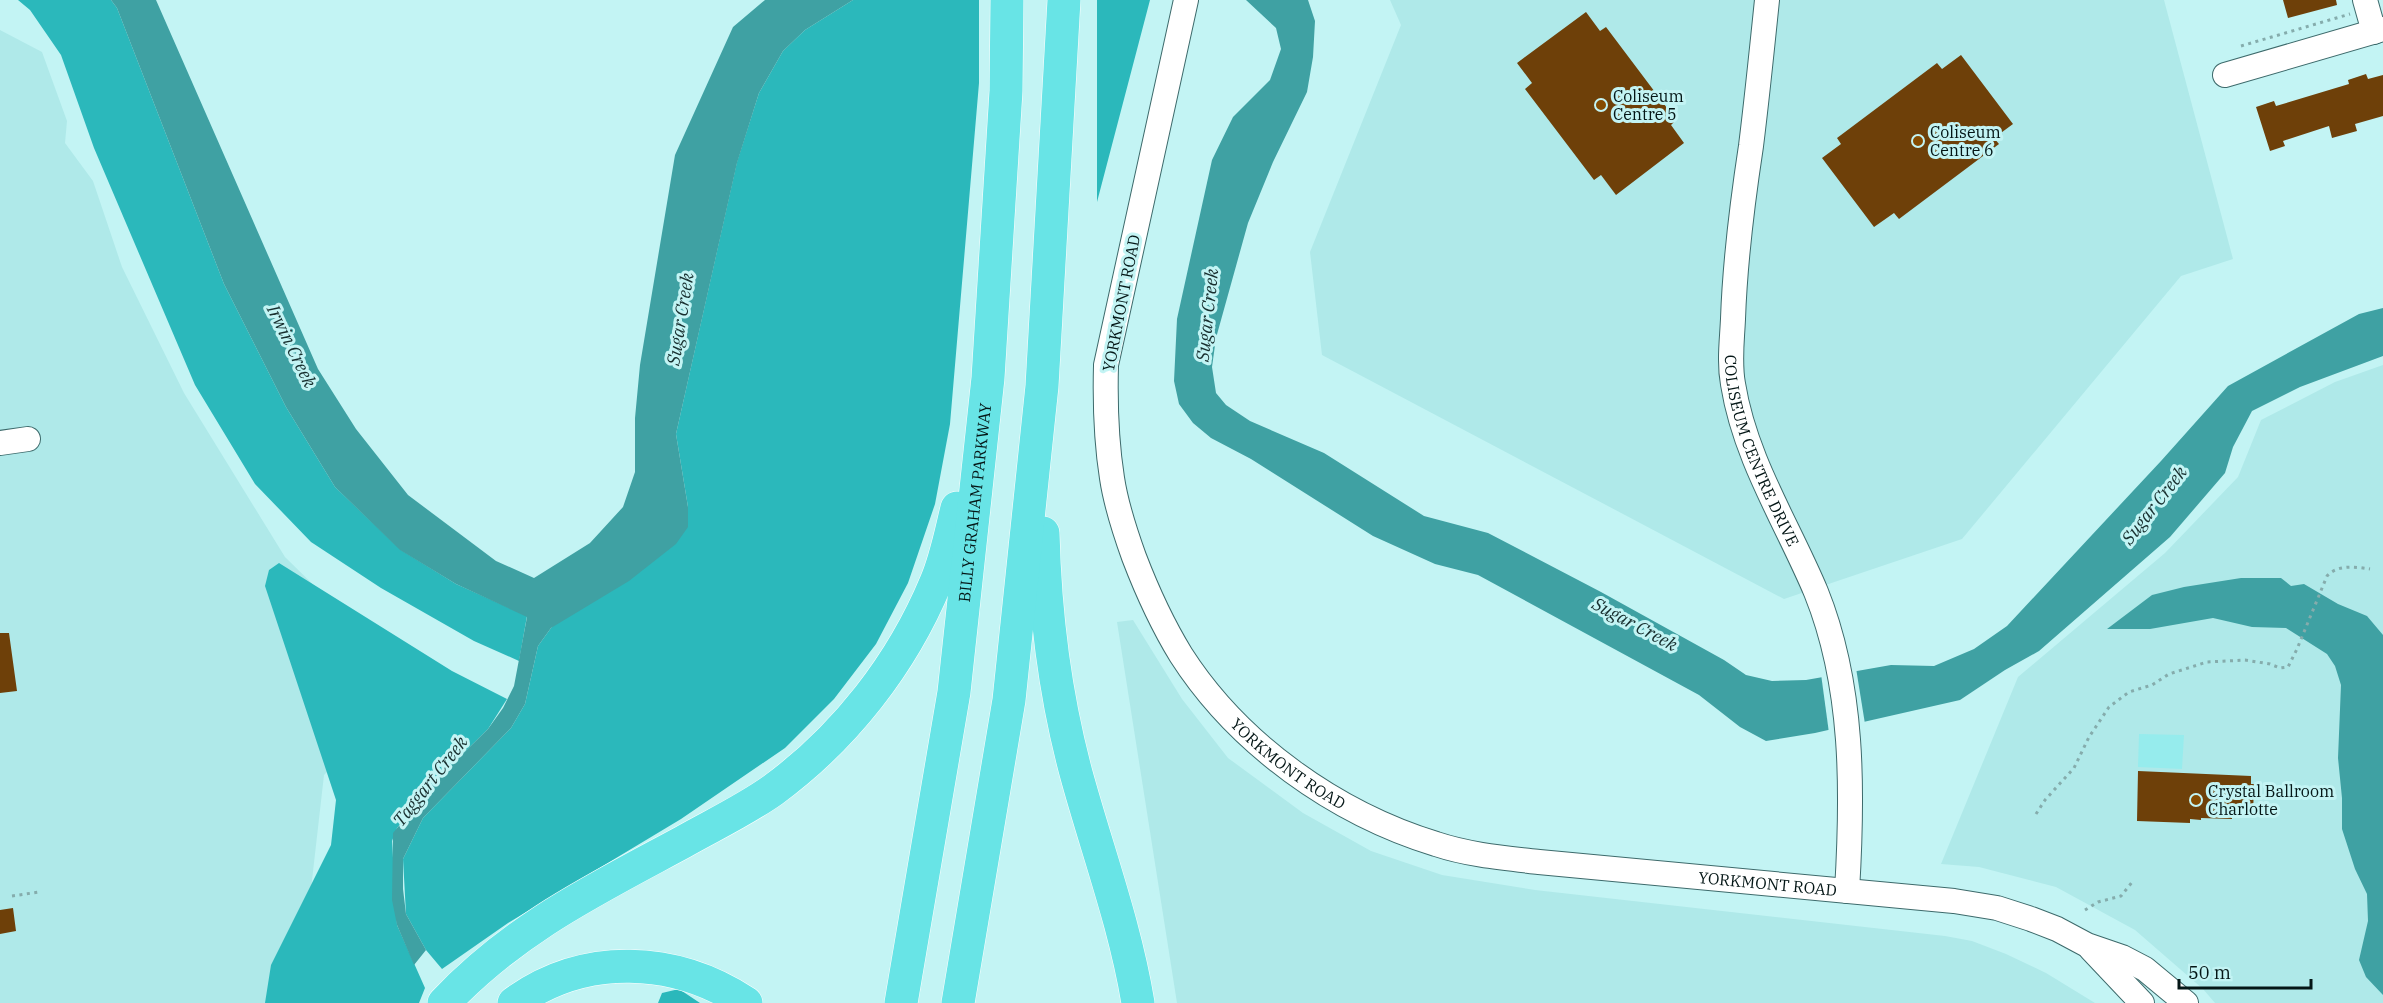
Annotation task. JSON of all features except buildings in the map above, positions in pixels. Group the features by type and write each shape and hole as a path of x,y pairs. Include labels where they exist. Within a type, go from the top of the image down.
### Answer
{"highway":[{"name":"BILLY GRAHAM PARKWAY","path":"901,1003 954,692 988,378 1006,91 1007,0"},
{"path":"958,1003 1008,700 1042,386 1064,0"},
{"path":"444,1003 502,949 531,928 565,906 728,817 772,790 809,761 860,709 888,671 912,630 936,581 951,530 988,378"},
{"path":"1042,386 1044,592 1062,717 1113,897 1138,1003"},
{"path":"514,1003 541,986 569,974 616,965 647,966 679,971 718,986 746,1003"}],"street":[{"name":"COLISEUM CENTRE DRIVE","path":"1767,0 1751,145 1739,217 1731,367 1741,422 1751,451 1816,593 1829,631 1842,695 1850,770 1847,891"},
{"name":"YORKMONT ROAD","path":"1184,7 1106,365 1104,416 1112,481 1125,531 1149,595 1189,665 1216,701 1261,747 1317,788 1367,817 1412,837 1458,850 1539,862 1954,901 1997,908 2057,929 2087,945 2122,957 2145,969 2186,1003"},
{"path":"2225,75 2379,30 2357,7"},
{"path":"0,444 28,439"},
{"name":"YORKMONT ROAD","path":"2087,945 2142,1003"}],"path":[{"path":"2241,46 2357,7"},
{"path":"2036,814 2045,800 2074,768 2089,737 2109,707 2123,696 2152,685 2169,674 2207,662 2245,660 2284,669 2291,663 2331,572 2356,567 2370,569"},
{"path":"2085,910 2098,902 2121,896 2133,881"},
{"path":"12,896 39,892"}],"shaded area":[{"path":"18,0 111,0 117,8 224,284 286,407 335,487 401,550 456,584 527,616 519,661 474,641 381,588 311,542 255,484 195,385 94,148 61,55 30,10"},
{"path":"853,0 979,0 979,83 950,424 935,504 908,583 876,644 834,699 785,748 681,819 508,923 442,969 426,950 406,914 403,859 423,818 511,728 525,704 538,646 551,628 688,507 676,434 737,162 759,93 783,51 805,30"},
{"path":"1097,0 1150,0 1097,202"},
{"path":"1390,0 2164,0 2233,259 2181,276 1962,539 1784,599 1322,355 1310,252 1401,25"},
{"path":"0,30 42,52 67,121 65,143 93,181 122,267 184,393 285,557 342,613 394,705 324,775 298,1003 0,1003"},
{"path":"2383,365 2383,1003 2215,1003 2203,989 2135,930 2056,887 1979,867 1941,864 2018,677 2165,553 2238,477 2261,420 2335,382"},
{"path":"279,563 452,671 507,699 488,729 440,776 397,828 392,841 397,925 425,988 419,1003 265,1003 271,965 331,845 336,800 265,586 269,570"},
{"path":"1133,620 1182,699 1228,758 1303,813 1371,851 1442,875 1535,890 1945,936 1972,941 2046,973 2095,1003 1177,1003 1117,622"},
{"path":"2139,734 2184,735 2182,769 2138,767"},
{"path":"679,989 700,1003 658,1003 662,993"}],"water":[{"path":"111,0 156,0 318,369 356,429 408,495 496,561 534,578 590,543 623,507 635,472 635,418 640,365 675,155 733,27 765,0 853,0 805,30 783,51 759,93 737,163 676,434 688,507 688,527 676,544 629,581 551,628 538,646 525,704 511,728 423,818 403,859 406,914 426,950 414,965 397,925 392,900 393,833 440,776 488,729 503,708 514,686 527,617 456,584 400,550 335,487 286,407 224,284 117,8"},
{"name":"Sugar Creek","path":"1246,0 1308,0 1315,21 1313,57 1307,92 1273,162 1248,223 1216,338 1212,367 1216,393 1226,405 1250,421 1324,453 1424,516 1488,533 1601,592 1724,660 1746,675 1772,681 1806,680 1891,665 1934,666 1974,649 2007,626 2228,386 2359,314 2383,308 2383,356 2300,387 2252,411 2233,447 2225,473 2170,537 2039,651 1960,700 1815,733 1766,741 1740,727 1699,695 1478,575 1435,564 1373,536 1251,459 1211,438 1193,423 1179,404 1174,381 1177,319 1212,160 1233,117 1270,80 1281,49 1276,28"},
{"path":"2241,578 2281,578 2291,586 2304,584 2338,604 2367,616 2383,635 2383,995 2366,977 2359,960 2368,921 2367,894 2355,869 2342,829 2338,758 2341,685 2335,666 2327,654 2286,628 2252,627 2213,618 2150,629 2107,629 2152,595 2184,587"}],"pier":[{"path":"1856,668 1865,724 1829,733 1821,674"}],"place":[{"name":"Coliseum Centre 5","path":"1601,105"},
{"name":"Coliseum Centre 6","path":"1918,141"},
{"name":"Crystal Ballroom Charlotte","path":"2196,800"}],"water label":[{"name":"Irwin Creek","path":"292,346"},
{"name":"Taggart Creek","path":"430,781"}]}
